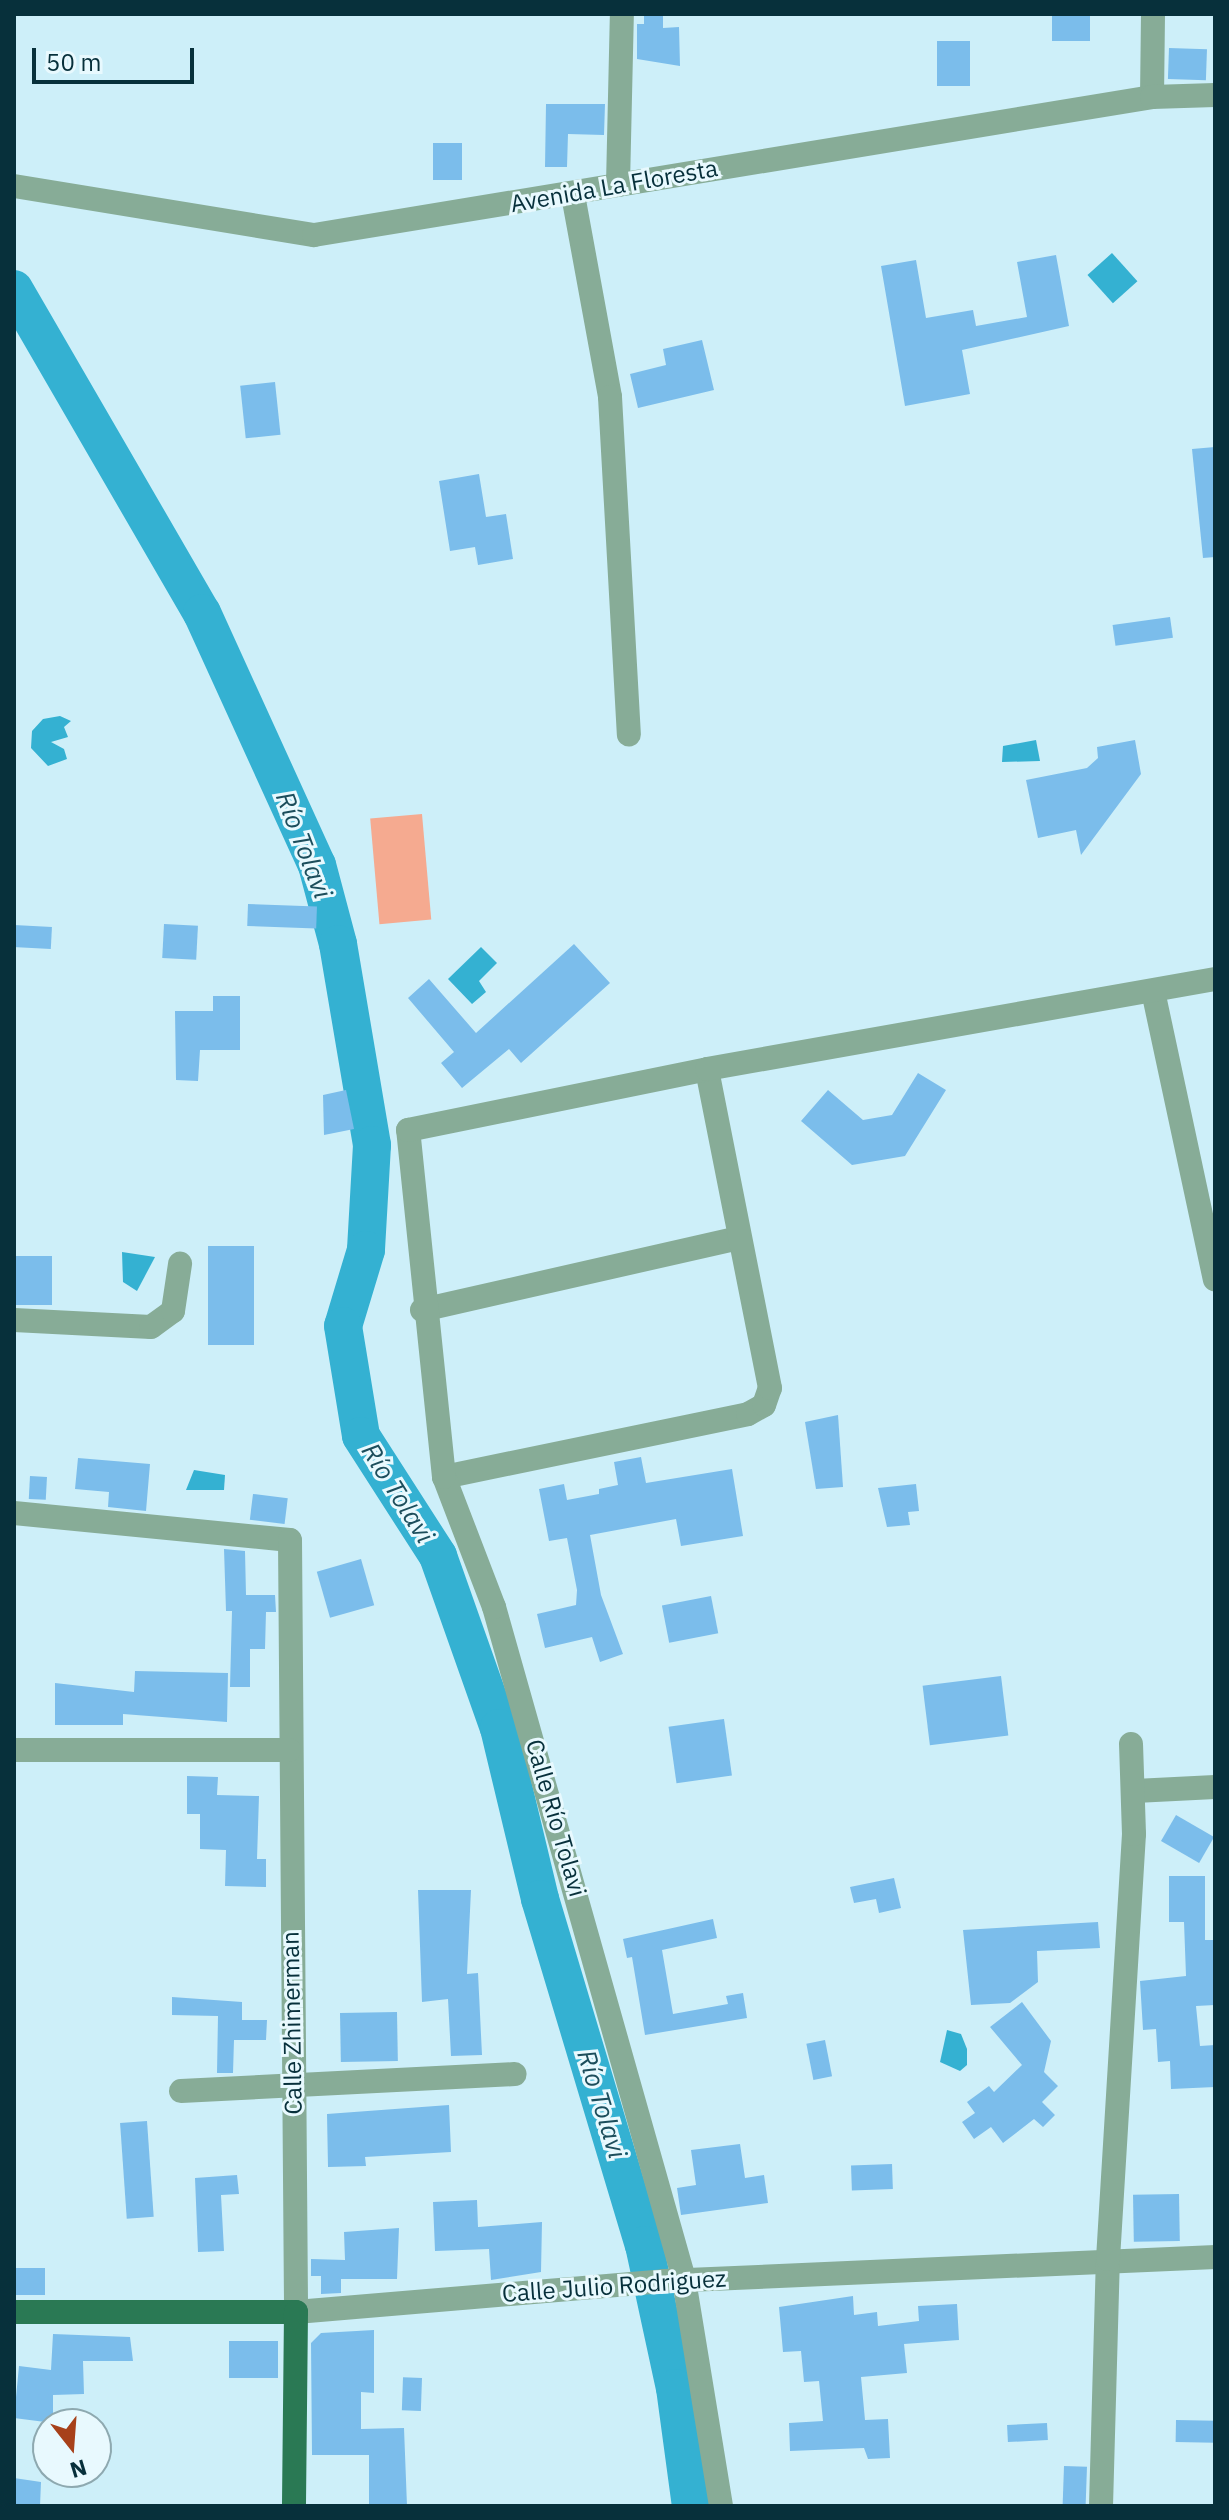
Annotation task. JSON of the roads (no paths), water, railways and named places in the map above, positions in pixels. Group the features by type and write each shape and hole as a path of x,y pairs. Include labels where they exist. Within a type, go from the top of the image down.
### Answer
{"main road":[{"name":"Calle Julio Rodriguez","path":"14,2312 296,2312"},
{"name":"Calle Zhimerman","path":"294,2506 296,2312"}],"street":[{"path":"618,185 622,14"},
{"path":"1152,97 1153,14"},
{"name":"Avenida La Floresta","path":"14,186 314,235 573,195 1152,97 1215,95"},
{"path":"573,195 610,397 629,734"},
{"path":"444,1477 748,1414 764,1405 770,1388 707,1069 1215,979"},
{"path":"1153,991 1215,1279"},
{"name":"Calle Río Tolavi","path":"707,1069 408,1130 422,1310 444,1477 494,1607 674,2280 721,2506"},
{"path":"422,1310 739,1238"},
{"path":"14,1320 151,1327 173,1311 180,1264"},
{"name":"Calle Zhimerman","path":"14,1513 290,1540 289,1750 296,2312"},
{"path":"1101,2506 1108,2259 1135,1791 1131,1744"},
{"path":"14,1750 289,1750"},
{"path":"1135,1791 1215,1787"},
{"path":"181,2091 515,2074"},
{"name":"Calle Julio Rodriguez","path":"296,2312 674,2280 1108,2259 1215,2257"}],"water":[{"path":"1112,253 1137,281 1113,303 1087,275"},
{"path":"60,716 71,721 64,727 68,737 51,742 64,749 67,759 48,766 31,748 32,731 43,719"},
{"path":"1036,740 1040,761 1002,762 1003,746"},
{"path":"481,947 497,963 479,981 486,992 472,1004 448,979"},
{"path":"122,1252 155,1257 137,1291 123,1282"},
{"path":"194,1470 225,1475 224,1490 186,1490"},
{"path":"947,2030 961,2034 967,2049 967,2065 960,2071 940,2062"}],"waterway":[{"name":"Río Tolavi","path":"14,289 202,613 317,865 338,944 372,1145 366,1250 343,1326 361,1436 438,1556 499,1728 540,1899 644,2245 675,2388 691,2506"}]}
